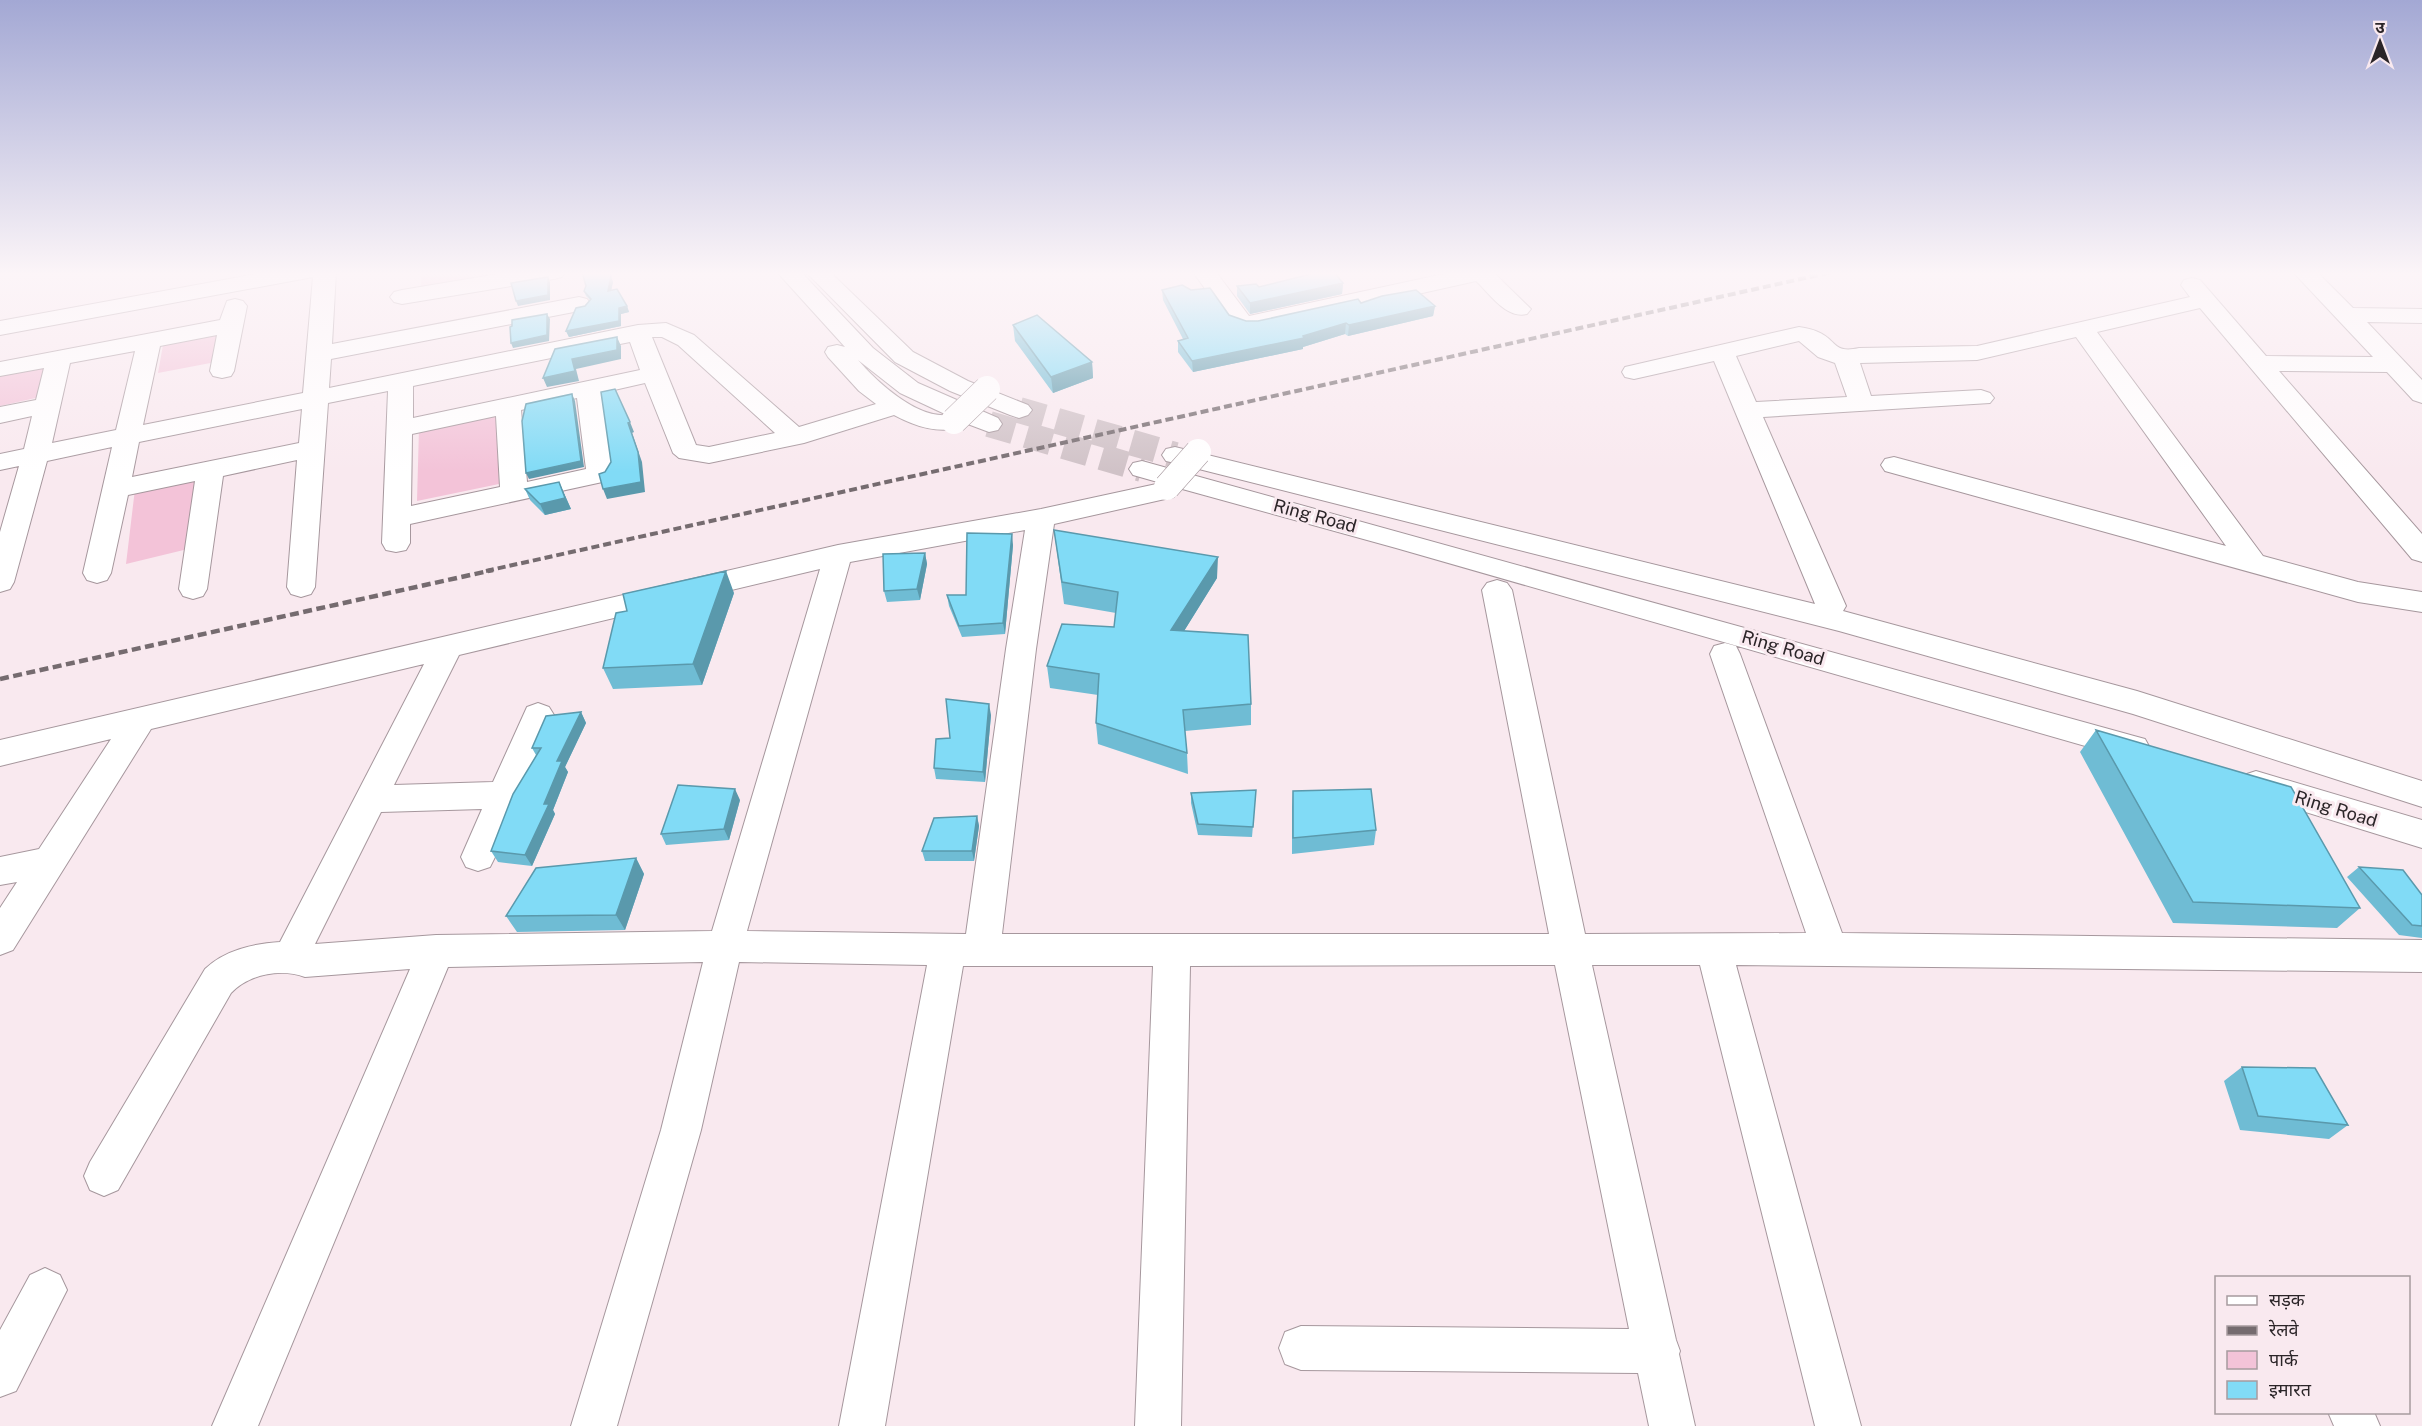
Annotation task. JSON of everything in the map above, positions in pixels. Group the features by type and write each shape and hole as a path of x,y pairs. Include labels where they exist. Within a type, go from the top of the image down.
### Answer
{"street":[{"path":"0,369 162,339"},
{"path":"222,371 228,339"},
{"path":"301,587 320,339"},
{"path":"319,354 399,339"},
{"path":"0,462 600,339"},
{"path":"640,339 682,447 688,452 709,456 795,438 897,406"},
{"path":"683,339 795,438"},
{"path":"825,339 872,389 897,406 932,423 946,425 954,421 987,389 989,386 987,381 934,356 911,339"},
{"path":"850,339 864,353 909,388 989,424"},
{"path":"885,339 904,357 959,386 1019,410"},
{"path":"1634,372 1783,339"},
{"path":"1812,339 1827,352 1848,359 1859,355 1977,353 2040,339"},
{"path":"2089,339 2254,564"},
{"path":"2240,339 2422,552"},
{"path":"2369,339 2422,395"},
{"path":"97,573 149,341"},
{"path":"1722,352 1831,606"},
{"path":"0,582 10,513 36,454 59,358"},
{"path":"1848,359 1850,377 1862,404"},
{"path":"2261,363 2393,364"},
{"path":"400,429 654,374"},
{"path":"401,381 396,531 514,494 598,475 600,472 588,388"},
{"path":"1747,410 1981,398"},
{"path":"0,415 48,405"},
{"path":"508,405 514,494"},
{"path":"2127,746 2028,734 1725,654 1167,495 1166,489 1187,454 1210,445 1219,445 2061,668 2137,703"},
{"path":"116,489 312,449"},
{"name":"Ring Road","path":"1187,454 1839,620 2137,703 2422,794"},
{"path":"1894,465 2358,592 2422,602"},
{"name":"Ring Road","path":"1142,469 2159,755"},
{"path":"193,589 210,470"},
{"path":"0,753 838,555 1041,518 1166,489"},
{"path":"862,1426 965,949 1021,649 1041,518"},
{"path":"594,1426 681,1130 725,946 838,555"},
{"path":"1497,590 1570,949 1658,1351 1672,1426"},
{"path":"294,957 296,946 448,646"},
{"path":"1725,654 1830,949"},
{"path":"478,857 538,715"},
{"path":"0,939 140,720"},
{"name":"Ring Road","path":"2227,776 2422,834"},
{"path":"370,799 506,795"},
{"path":"0,871 50,861"},
{"path":"104,1176 218,981 234,966 247,962 294,957 305,961 436,951 725,946 1172,950 1830,949 2422,956"},
{"path":"1714,949 1839,1426"},
{"path":"1158,1426 1172,950"},
{"path":"235,1426 436,951"},
{"path":"0,1375 45,1290"},
{"path":"1301,1348 1658,1351"}],"green space":[{"path":"193,339 223,339 221,361 158,373 163,345"},
{"path":"46,364 40,397 0,406 0,374"},
{"path":"496,413 499,484 417,501 419,428"},
{"path":"197,474 192,548 126,564 135,489"}],"building":[{"path":"511,339 531,339 511,343"},
{"path":"617,339 617,350 572,359 575,371 543,378 555,349"},
{"path":"1023,339 1065,339 1092,362 1051,377"},
{"path":"1186,339 1301,339 1192,361 1178,341"},
{"path":"615,389 630,422 628,423 638,452 641,482 603,489 599,474 605,472 611,462 601,392"},
{"path":"572,394 581,461 526,473 522,421 526,404"},
{"path":"559,482 565,498 540,504 525,489"},
{"path":"1054,530 1218,557 1171,630 1248,635 1251,704 1183,710 1187,753 1096,723 1099,674 1047,666 1062,624 1114,627 1118,592 1062,582"},
{"path":"967,533 1012,534 1003,623 959,626 947,595 966,595"},
{"path":"925,553 917,589 884,591 883,554"},
{"path":"726,571 693,664 603,668 616,613 627,611 623,594"},
{"path":"946,699 989,704 983,772 934,768 936,739 950,738"},
{"path":"581,712 557,761 562,761 544,804 549,804 525,855 491,851 513,794 541,748 532,748 546,716"},
{"path":"2096,730 2291,787 2360,908 2193,902"},
{"path":"678,785 735,789 724,829 661,834"},
{"path":"1371,789 1376,830 1293,838 1293,791"},
{"path":"1256,790 1253,827 1198,824 1191,793"},
{"path":"977,816 972,851 922,851 934,818"},
{"path":"636,858 616,915 506,916 536,868"},
{"path":"2359,867 2403,870 2422,895 2422,926 2412,925"},
{"path":"2242,1067 2315,1068 2348,1125 2258,1116"}],"tunnel":[{"path":"1019,410 1175,455"},
{"path":"989,424 1142,469"}],"railway":[{"path":"486,571 1532,339"},
{"path":"0,679 493,570"}]}
